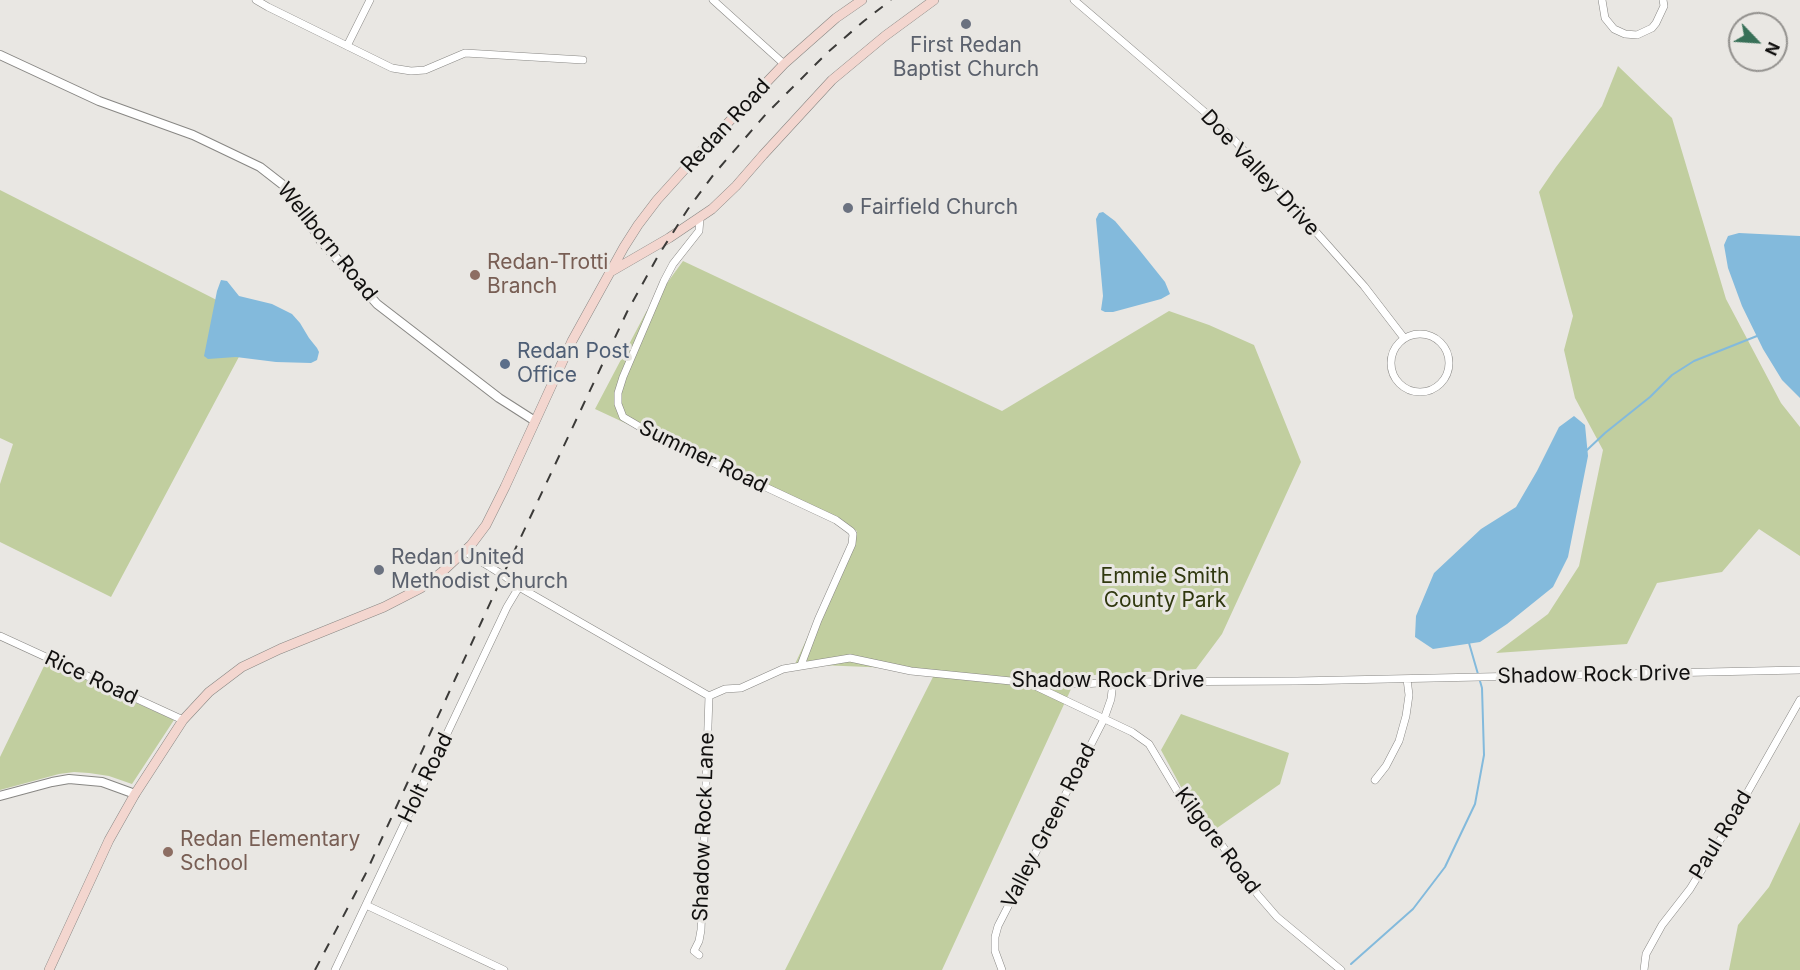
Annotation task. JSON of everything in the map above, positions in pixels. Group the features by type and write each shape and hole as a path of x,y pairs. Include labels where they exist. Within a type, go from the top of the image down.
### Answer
{"main road":[{"name":"Redan Road","path":"49,970 93,872 135,794 183,720 209,692 242,668 280,649 384,607 421,588 464,551 486,525 572,341 624,247 657,200 784,64 836,18 862,0"},
{"path":"611,272 700,218 736,186 832,80 933,0"}],"street":[{"path":"256,0 392,68 411,71 425,70 448,58 465,53 583,60"},
{"path":"347,46 370,0"},
{"path":"713,0 784,64"},
{"name":"Doe Valley Drive","path":"1074,0 1214,120 1237,143 1364,286 1404,338"},
{"path":"1602,0 1605,18 1614,29 1625,34 1637,35 1652,28 1656,23 1664,6 1663,0"},
{"name":"Wellborn Road","path":"0,55 99,101 193,135 260,167 287,188 321,241 377,304 499,398 535,421"},
{"name":"Summer Road","path":"700,218 699,231 673,264 664,281 618,393 618,404 623,417 652,434 836,520 851,531 852,544 818,620 801,665"},
{"path":"1420,333 1430,335 1445,347 1449,366 1441,383 1433,389 1415,392 1405,388 1397,381 1390,363 1397,344 1404,338 1420,333"},
{"path":"464,551 519,587 709,696"},
{"name":"Holt Road","path":"334,970 507,607 519,587"},
{"name":"Rice Road","path":"0,636 183,720"},
{"name":"Shadow Rock Drive","path":"709,696 725,689 741,688 783,669 850,658 911,672 1031,683 1083,684 1800,670"},
{"path":"1376,780 1386,766 1398,741 1406,716 1410,695 1407,679"},
{"name":"Valley Green Road","path":"1002,970 995,951 998,926 1104,719 1111,699 1113,682"},
{"name":"Kilgore Road","path":"1031,683 1140,737 1149,744 1183,801 1208,826 1258,895 1277,917 1341,970"},
{"name":"Shadow Rock Lane","path":"699,955 694,951 701,930 709,696"},
{"name":"Paul Road","path":"1644,970 1646,954 1662,926 1690,889 1725,832 1800,700"},
{"path":"0,796 69,779 102,782 135,794"},
{"path":"366,904 504,970"}],"green space":[{"path":"1618,66 1672,118 1726,299 1781,403 1800,427 1800,556 1759,529 1722,572 1657,583 1627,644 1496,653 1548,614 1579,566 1603,450 1575,398 1564,350 1573,316 1539,192 1602,106"},
{"path":"0,190 258,321 111,597 0,542 0,484 13,444 0,438"},
{"name":"Emmie Smith County Park","path":"683,261 1002,411 1169,311 1209,325 1254,345 1301,462 1222,634 1196,669 1077,676 942,970 785,970 935,673 892,668 795,664 857,531 595,409 646,312"},
{"path":"46,662 174,720 132,784 109,776 74,772 0,790 0,757"},
{"path":"1181,714 1289,753 1280,784 1217,828 1187,798 1161,750"},
{"path":"1800,822 1800,970 1729,970 1738,925 1769,887"}],"water":[{"path":"1103,212 1115,221 1137,247 1165,282 1170,294 1161,299 1113,312 1101,310 1103,296 1096,219 1099,213"},
{"path":"1739,233 1800,236 1800,398 1782,380 1763,349 1742,306 1728,268 1724,245 1728,236"},
{"path":"221,280 227,281 239,296 272,304 292,314 317,348 319,352 317,360 311,363 276,362 236,357 208,359 204,356"},
{"path":"1574,416 1585,425 1588,456 1568,557 1553,587 1507,624 1480,642 1433,649 1415,637 1416,616 1434,573 1481,529 1516,507 1559,427"}],"waterway":[{"path":"1587,450 1650,397 1672,375 1694,361 1757,336"},
{"path":"1351,964 1413,909 1445,867 1475,804 1484,755 1482,688 1469,643"}],"railway":[{"path":"315,970 365,875 627,312 658,256 714,174 766,114 828,52 891,0"}],"place":[{"name":"First Redan Baptist Church","path":"966,24"},
{"name":"Fairfield Church","path":"848,208"},
{"name":"Redan-Trotti Branch","path":"475,275"},
{"name":"Redan Post Office","path":"505,364"},
{"name":"Redan United Methodist Church","path":"379,570"},
{"name":"Redan Elementary School","path":"168,852"}]}
